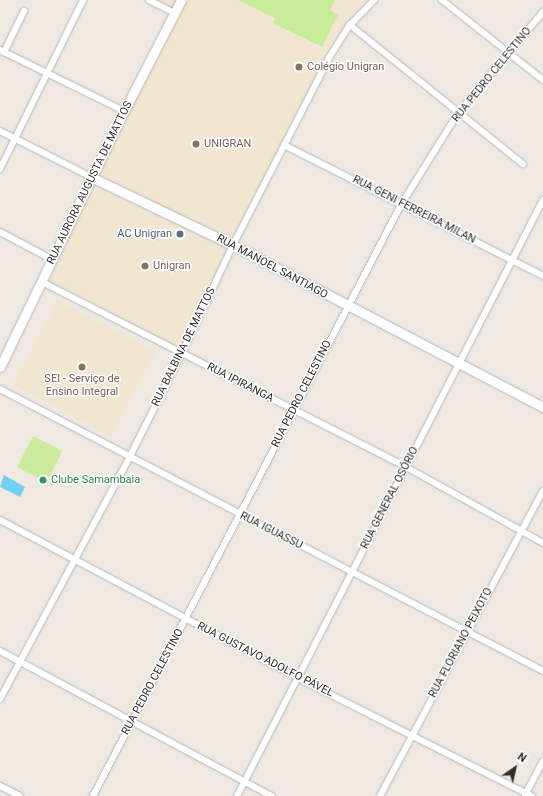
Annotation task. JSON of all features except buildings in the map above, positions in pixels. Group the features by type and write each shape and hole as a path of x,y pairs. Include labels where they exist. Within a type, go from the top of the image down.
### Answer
{"street":[{"path":"0,169 83,0"},
{"path":"149,0 174,13"},
{"name":"RUA AURORA AUGUSTA DE MATTOS","path":"0,366 93,178 124,111 181,0"},
{"name":"RUA BALBINA DE MATTOS","path":"0,699 73,558 129,458 182,353 233,245 329,58 350,25 374,0"},
{"path":"442,0 543,80"},
{"path":"24,11 2,51 124,111"},
{"name":"RUA PEDRO CELESTINO","path":"93,796 402,203 458,113 511,54 543,12"},
{"path":"350,25 523,164"},
{"name":"RUA MANOEL SANTIAGO","path":"0,131 93,178 233,245 347,306 543,406"},
{"name":"RUA GENI FERREIRA MILAN","path":"284,145 402,203 543,276"},
{"name":"RUA GENERAL OSÓRIO","path":"237,796 543,200"},
{"path":"0,232 53,260"},
{"name":"RUA IPIRANGA","path":"42,282 406,467 543,543"},
{"name":"RUA IGUASSU","path":"0,389 240,516 543,671"},
{"name":"RUA FLORIANO PEIXOTO","path":"380,796 413,736 466,632 543,491"},
{"name":"RUA GUSTAVO ADOLFO PÁVEL","path":"0,520 298,678 525,794 532,796"},
{"path":"0,651 272,796"},
{"path":"525,794 543,761"},
{"path":"0,786 20,796"}],"shaded area":[{"name":"UNIGRAN","path":"149,0 374,0 350,25 329,58 182,353 42,282 173,13"},
{"name":"SEI - Serviço de Ensino Integral","path":"58,300 155,352 110,436 13,385"}],"green space":[{"path":"238,0 335,0 330,10 338,15 322,47 273,23 275,18"},
{"path":"33,436 62,451 47,482 17,467"}],"water":[{"path":"4,475 25,487 20,497 0,487"}],"place":[{"name":"Colégio Unigran","path":"299,67"},
{"name":"UNIGRAN","path":"196,144"},
{"name":"AC Unigran","path":"180,234"},
{"name":"Unigran","path":"145,266"},
{"name":"SEI - Serviço de Ensino Integral","path":"82,367"},
{"name":"Clube Samambaia","path":"43,480"}]}
